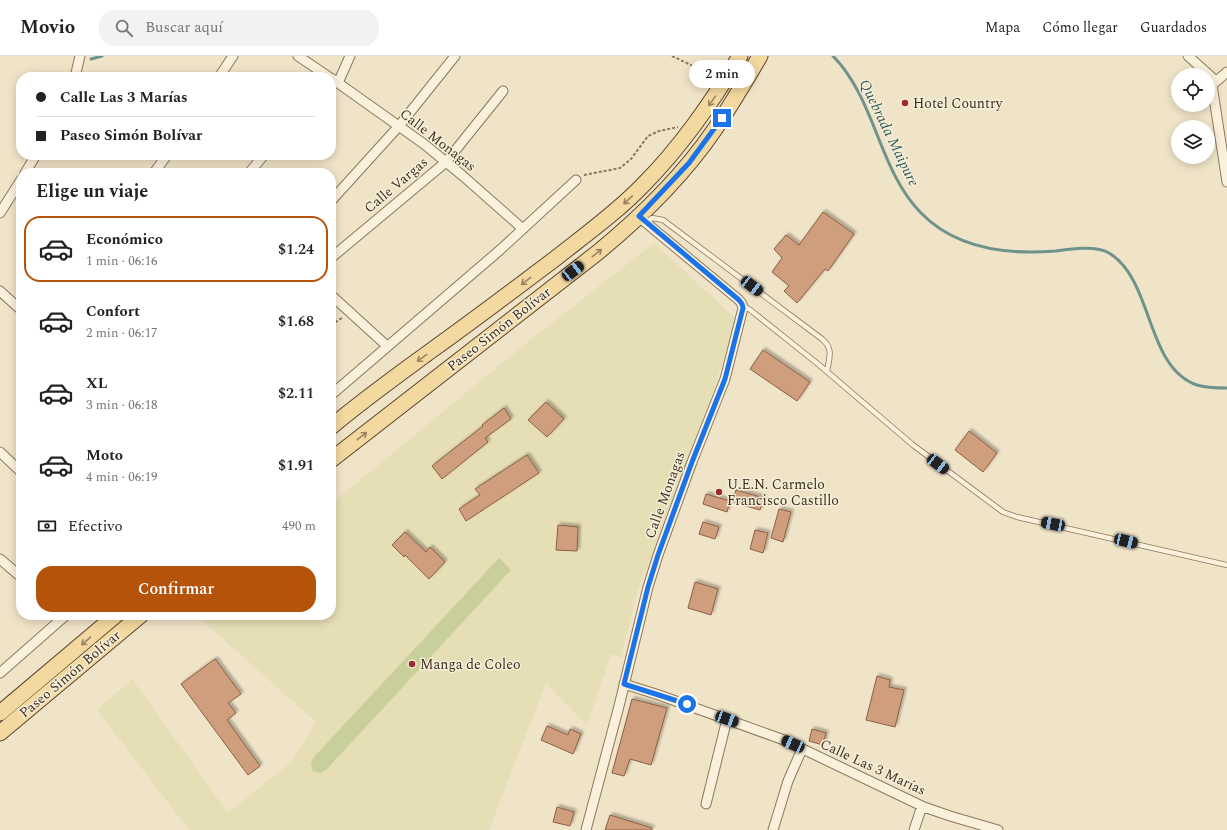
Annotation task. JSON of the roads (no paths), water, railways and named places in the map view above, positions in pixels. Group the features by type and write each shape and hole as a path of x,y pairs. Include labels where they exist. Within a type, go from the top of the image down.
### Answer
{"main road":[{"name":"Paseo Simón Bolívar","path":"336,424 372,394 502,299 641,188 696,124 740,56"},
{"name":"Paseo Simón Bolívar","path":"336,456 597,253 643,220 702,147 729,108 760,56"},
{"name":"Paseo Simón Bolívar","path":"0,713 110,620"},
{"name":"Paseo Simón Bolívar","path":"0,733 135,620"}],"street":[{"path":"76,72 80,56"},
{"path":"222,72 233,56"},
{"name":"Calle Monagas","path":"298,56 321,72"},
{"path":"335,72 350,56"},
{"path":"336,195 399,126 455,56"},
{"path":"1188,56 1216,81"},
{"path":"1227,72 1212,85 1227,182"},
{"name":"Calle Monagas","path":"336,82 424,144 523,229"},
{"name":"Calle Vargas","path":"336,254 446,162 503,91"},
{"path":"253,168 260,160"},
{"path":"336,391 500,250 576,180"},
{"path":"0,213 16,188"},
{"path":"643,220 739,300 743,306"},
{"path":"0,291 16,305"},
{"path":"336,300 387,346"},
{"name":"Calle Monagas","path":"586,830 648,587 690,469 725,379 743,306"},
{"path":"0,452 16,467"},
{"path":"0,559 16,573"},
{"path":"0,673 60,620"},
{"name":"Calle Las 3 Marías","path":"624,684 727,719 802,748 922,806 998,830"},
{"path":"706,804 727,719"},
{"path":"773,830 788,781 802,748"},
{"path":"914,830 922,806"}],"lane":[{"path":"643,220 652,218 663,220 828,343 830,351 827,372"},
{"path":"743,306 749,309 827,372 913,445 1003,512 1017,517 1227,565"}],"waterway":[{"name":"Quebrada Maipure","path":"91,59 102,56"},
{"name":"Quebrada Maipure","path":"833,56 859,93 895,176 921,213 935,225 950,235 966,242 1001,250 1038,252 1090,248 1109,253 1124,266 1134,282 1158,342 1168,361 1180,375 1200,386 1227,388"}],"place":[{"name":"Hotel Country","path":"905,103"},
{"name":"U.E.N. Carmelo Francisco Castillo","path":"719,492"},
{"name":"Manga de Coleo","path":"412,664"}]}
